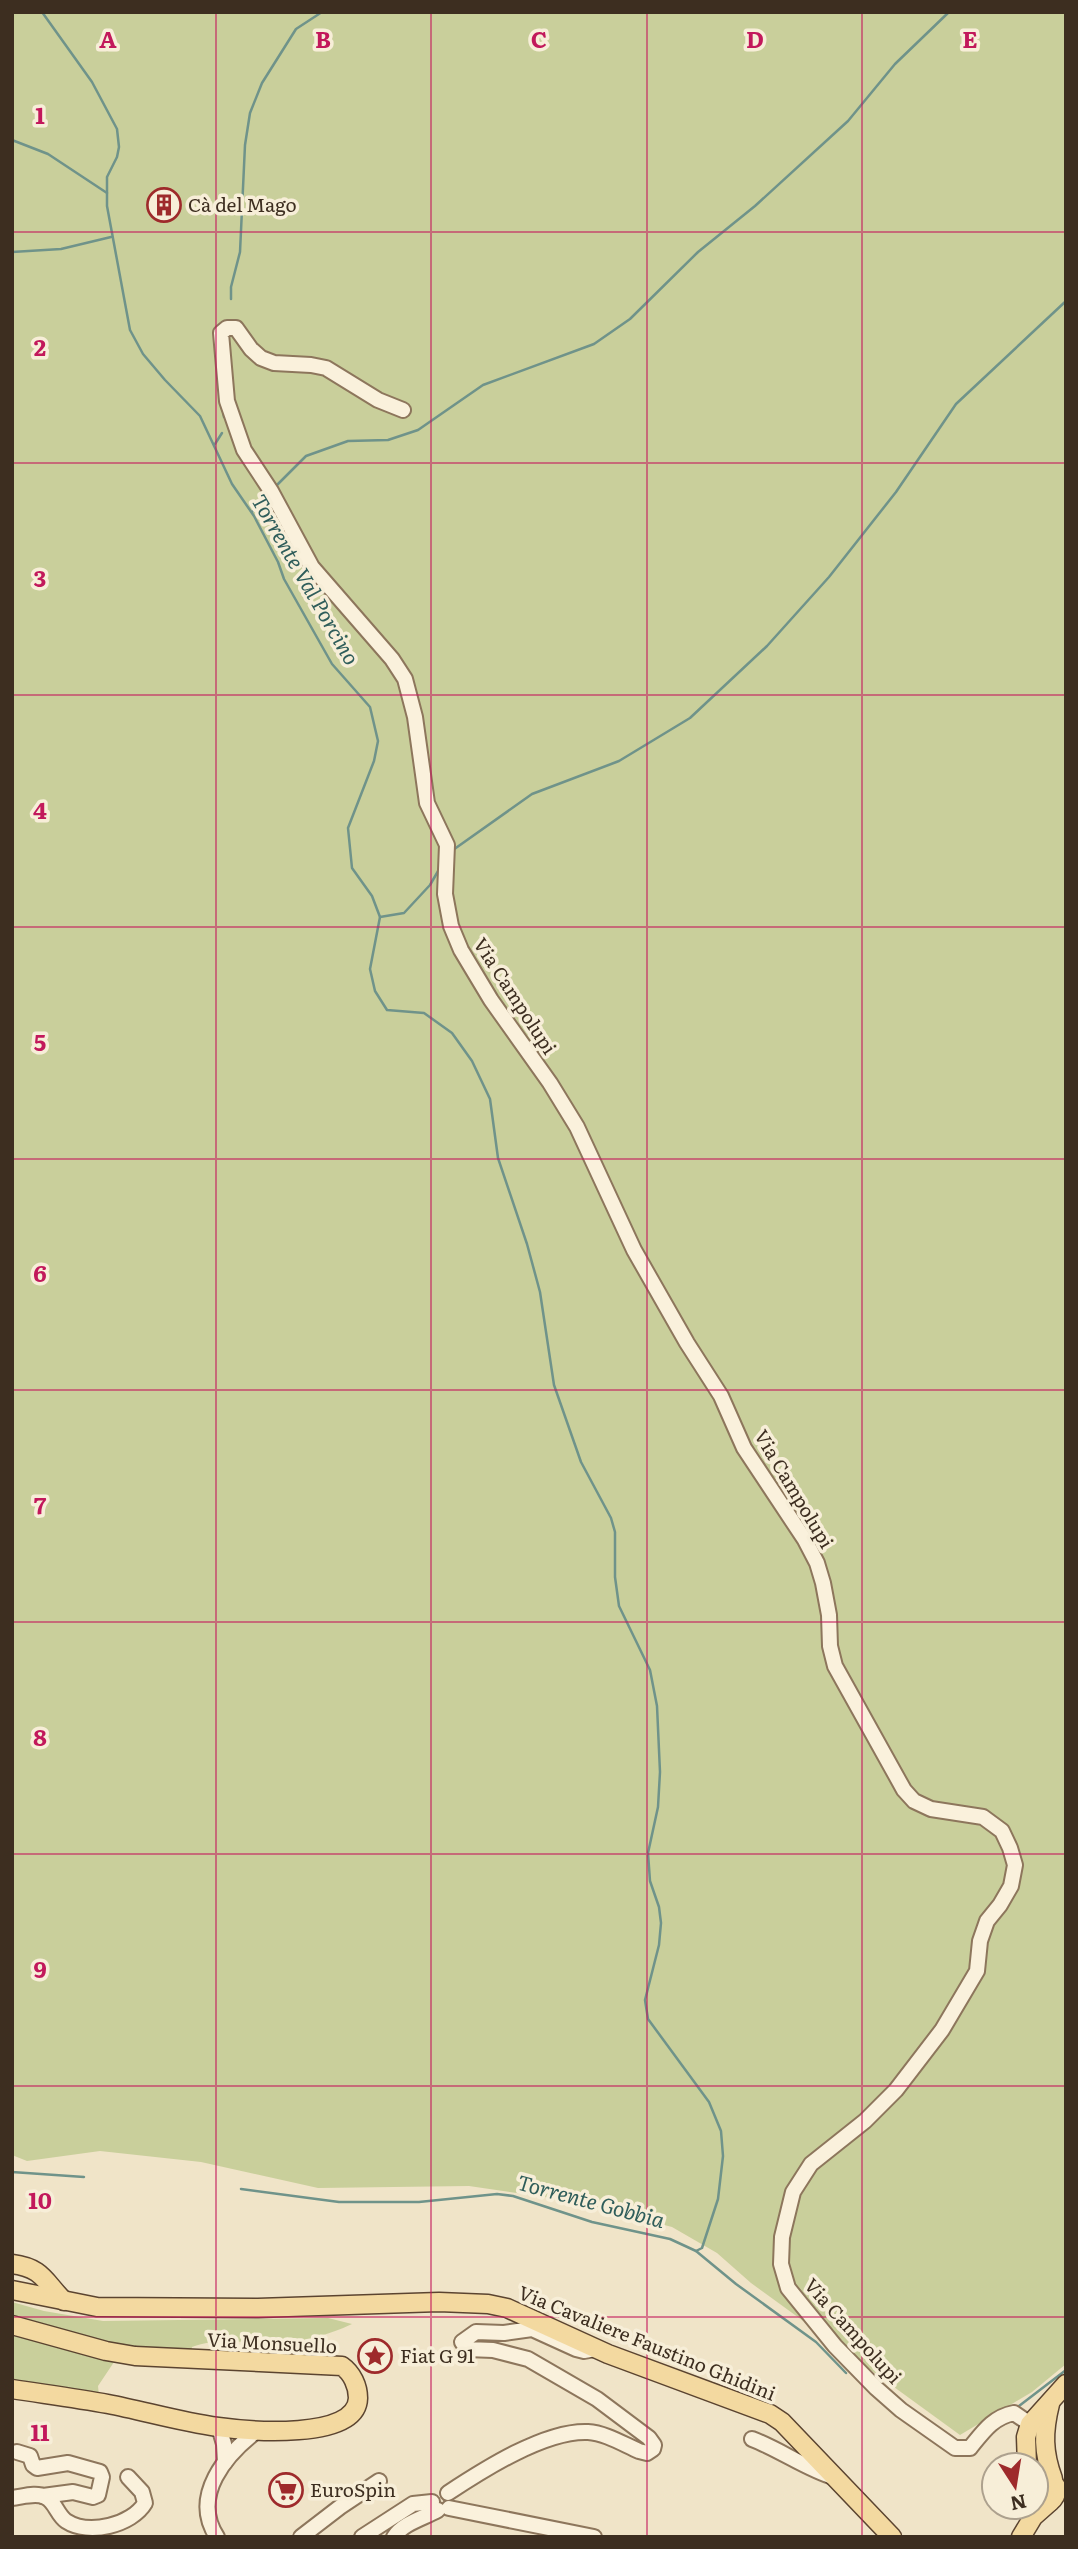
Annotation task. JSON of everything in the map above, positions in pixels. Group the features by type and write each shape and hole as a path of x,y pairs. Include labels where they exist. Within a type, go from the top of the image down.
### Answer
{"main road":[{"path":"12,2264 32,2268 44,2277 64,2301"},
{"path":"14,2290 39,2296 44,2287 44,2277"},
{"name":"Via Cavaliere Faustino Ghidini","path":"39,2296 97,2307 270,2308 439,2302 488,2304 507,2308 597,2349 770,2414 791,2429 892,2537"},
{"name":"Via Monsuello","path":"12,2325 106,2351 135,2356 342,2366 356,2386 356,2408 342,2422 322,2427 258,2430 219,2427 107,2404 12,2389"},
{"path":"1026,2451 1026,2437 1030,2424 1066,2384"},
{"path":"1044,2450 1043,2438 1050,2403"},
{"path":"1030,2424 1044,2450"},
{"path":"1021,2537 1031,2521"}],"street":[{"name":"Via Campolupi","path":"403,410 378,401 326,368 274,363 261,358 234,327 221,332 220,345 227,401 244,450 265,480 312,567 392,659 405,679 415,717 427,803 447,845 445,894 461,950 491,1000 550,1083 577,1127 634,1250 721,1396 744,1448 811,1551 823,1583 832,1656 848,1692 904,1790 914,1801 931,1809 983,1817 1002,1831 1010,1848 1015,1865 1011,1886 986,1922 980,1941 977,1970 942,2030 896,2090 865,2121 811,2164 793,2192 782,2237 781,2264 788,2288 855,2368 901,2410 955,2448 970,2448 1000,2416 1014,2413 1030,2424"},
{"path":"394,2537 395,2533 525,2447 542,2441 589,2432 647,2453 653,2449 654,2445 597,2399 538,2364 493,2350 467,2349 462,2342 475,2332 504,2333 532,2329 576,2349 597,2349"},
{"path":"219,2427 225,2462"},
{"path":"217,2537 208,2523 206,2505 212,2486 239,2444 258,2430"},
{"path":"752,2439 819,2473 836,2478"},
{"path":"12,2498 73,2492 93,2497 98,2495 102,2477 100,2472 68,2463 37,2468 30,2456 17,2452"},
{"path":"43,2496 48,2498 61,2518 70,2524 107,2527 127,2521 139,2513 145,2503 142,2492 128,2476"},
{"path":"301,2537 379,2481"},
{"path":"362,2537 413,2504 442,2503 560,2534 594,2537"}],"green space":[{"path":"12,12 1066,12 1066,2364 1032,2392 960,2435 751,2283 717,2253 672,2227 572,2201 469,2186 318,2188 201,2162 100,2151 27,2161 12,2155"},
{"path":"12,2302 44,2311 103,2321 328,2318 352,2324 324,2335 292,2342 212,2342 192,2347 191,2352 97,2342 12,2317"},
{"path":"12,2335 114,2362 98,2386 99,2396 12,2382"}],"waterway":[{"name":"Torrente Val Porcino","path":"42,12 92,82 117,129 119,147 107,177 107,206 130,330 143,354 200,416 232,484 254,516 284,579 332,664 370,707 378,741 374,761 348,828 352,868 372,896 380,917 370,969 375,991 387,1010 424,1013 452,1033 472,1061 490,1099 498,1158 540,1292 554,1385 581,1462 611,1518 615,1532 615,1577 619,1606 650,1670 657,1706 660,1772 658,1807 648,1853 650,1881 659,1907 661,1923 659,1945 645,2000 648,2019 709,2102 721,2131 723,2156 718,2199 702,2248 696,2251"},
{"path":"231,299 231,287 240,252 245,145 250,113 262,83 296,29 322,12"},
{"path":"276,486 306,456 348,441 388,440 418,430 483,385 594,344 630,319 698,252 755,206 848,121 895,64 949,12"},
{"path":"12,140 48,154 107,193"},
{"path":"12,252 61,249 111,237"},
{"path":"453,850 532,794 619,761 690,718 767,646 829,577 896,492 956,404 1066,301"},
{"path":"223,410 224,417"},
{"path":"215,444 222,433"},
{"path":"252,512 266,496"},
{"path":"380,917 404,913 430,885 441,866"},
{"name":"Torrente Gobbia","path":"12,2172 84,2177"},
{"name":"Torrente Gobbia","path":"241,2189 339,2202 419,2202 497,2194 513,2196 592,2222 670,2239 696,2251 736,2284 816,2342 846,2373"},
{"name":"Torrente Gobbia","path":"1019,2406 1066,2370"}],"place":[{"name":"Cà del Mago","path":"164,205"},
{"name":"Fiat G 91","path":"375,2356"},
{"name":"EuroSpin","path":"286,2490"}]}
